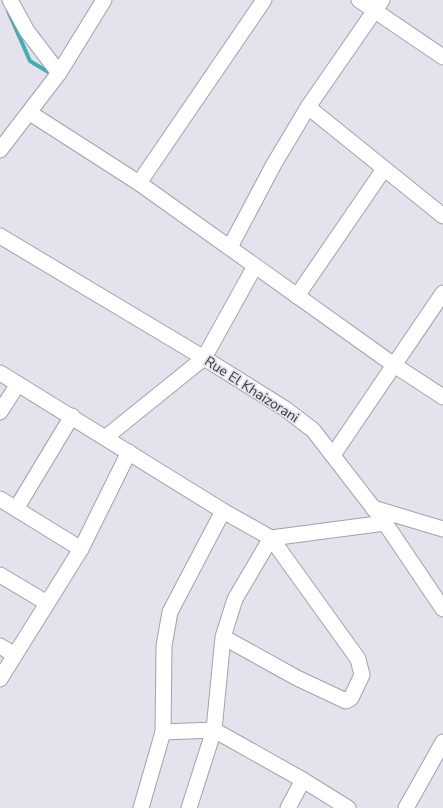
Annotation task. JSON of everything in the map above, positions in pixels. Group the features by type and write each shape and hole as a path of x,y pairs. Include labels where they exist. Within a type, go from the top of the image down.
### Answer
{"street":[{"path":"10,0 27,31 59,73"},
{"path":"0,150 30,113 59,73 104,0"},
{"path":"139,183 264,0"},
{"path":"359,0 378,6 443,57"},
{"path":"230,247 274,164 308,107 378,6"},
{"path":"308,107 443,216"},
{"path":"30,113 139,183 297,296 443,397"},
{"path":"297,296 384,169"},
{"name":"Rue El Khaizorani","path":"0,236 204,358 313,430 385,523 443,610"},
{"path":"106,438 204,358 256,266"},
{"path":"333,455 443,293"},
{"path":"0,373 72,416 223,511 271,538 358,659 362,675 351,698 346,701 297,678 223,637"},
{"path":"0,412 18,384"},
{"path":"16,509 72,416"},
{"path":"0,679 81,549 128,452"},
{"path":"0,499 81,549"},
{"path":"373,508 443,529"},
{"path":"140,808 163,732 164,646 170,612 223,511"},
{"path":"271,538 385,523"},
{"path":"190,808 214,730 223,637 235,599 271,538"},
{"path":"0,575 46,603"},
{"path":"0,646 15,655"},
{"path":"163,732 214,730 303,780 348,808"},
{"path":"406,808 443,742"},
{"path":"288,808 303,780"}],"waterway":[{"path":"8,11 30,61 50,73"}]}
